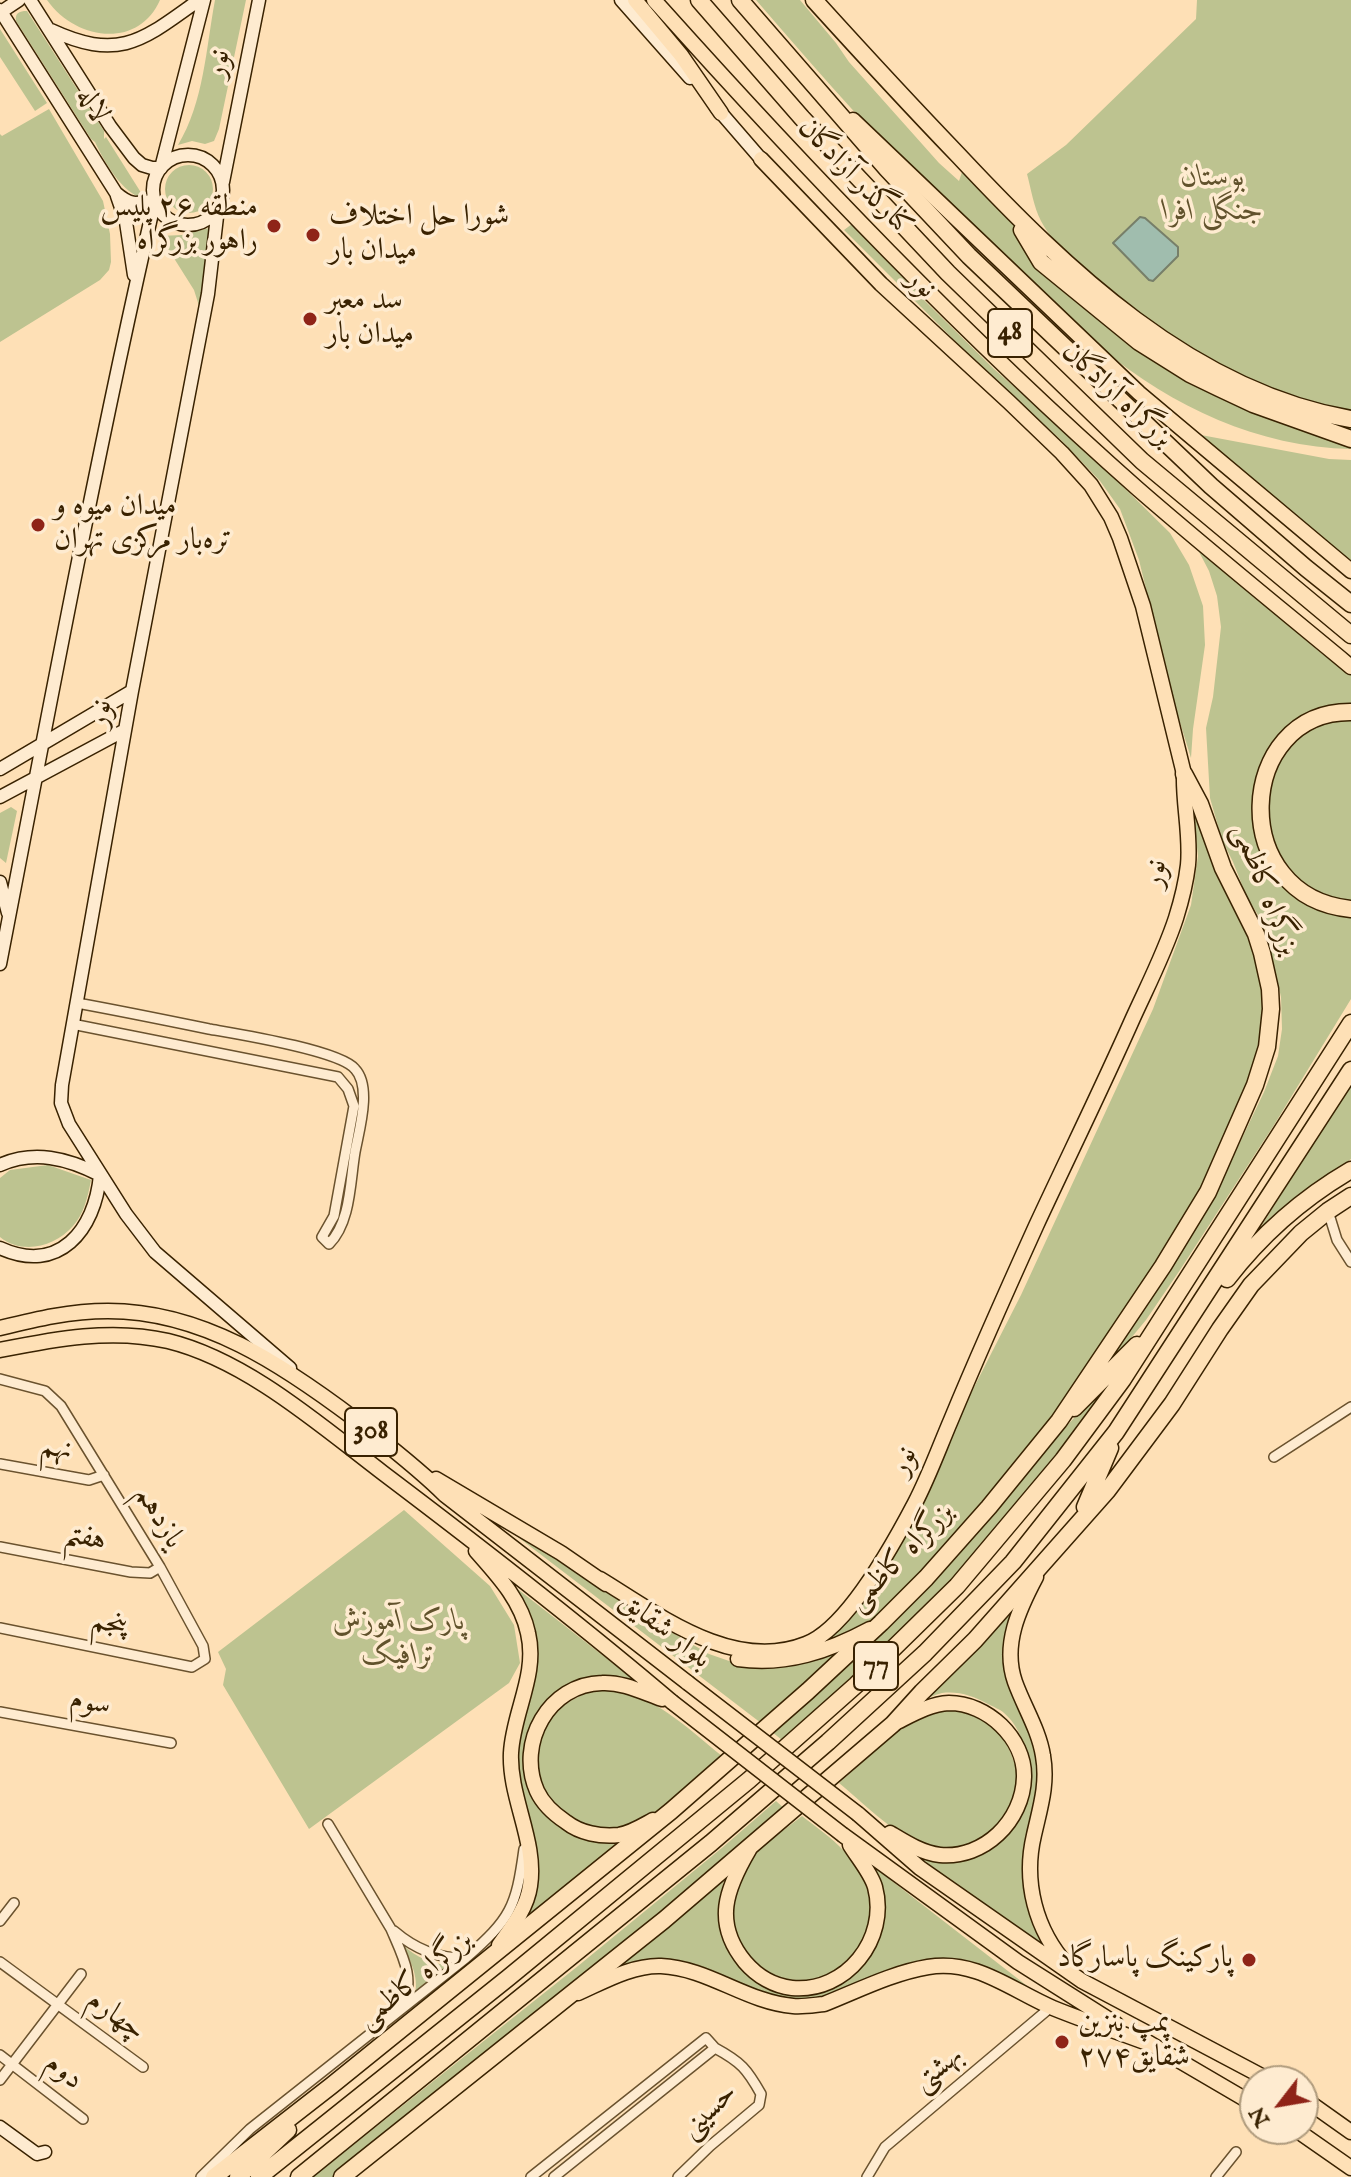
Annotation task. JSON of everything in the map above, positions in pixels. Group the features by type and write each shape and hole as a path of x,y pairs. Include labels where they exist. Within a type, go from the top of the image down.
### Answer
{"highway":[{"name":"بزرگراه آزادگان","path":"699,0 802,118 960,284 1142,461 1351,635"},
{"name":"بزرگراه آزادگان","path":"740,0 887,169 969,256 1211,486 1351,604"},
{"path":"814,0 1008,208 1089,282 1187,355 1258,392 1287,403 1351,419"},
{"path":"1008,208 1041,262 1139,342 1190,374 1230,394 1351,439"},
{"path":"1351,712 1323,715 1284,742 1266,771 1259,802 1269,852 1289,880 1321,903 1351,909"},
{"name":"بزرگراه کاظمی","path":"214,2177 671,1811 798,1700 926,1578 1059,1421 1163,1266 1208,1192 1255,1085 1267,1047 1270,989 1262,953 1256,934 1223,868 1200,804 1184,774"},
{"name":"بزرگراه کاظمی","path":"259,2177 749,1780 896,1647 957,1586 1092,1423 1163,1319 1351,1023"},
{"name":"77","path":"299,2177 701,1852 925,1653 1013,1562 1116,1432 1351,1070"},
{"path":"1178,1339 1278,1223 1351,1170"},
{"path":"350,2174 664,1920 893,1724 975,1640 1107,1491 1148,1437 1251,1285 1293,1241 1351,1196"},
{"path":"1059,1421 1085,1399 1163,1319"},
{"path":"1077,1523 1102,1471 1116,1432"},
{"path":"238,2177 331,2086"}],"main road":[{"path":"0,11 19,0"},
{"name":"لاله","path":"30,0 110,126 134,158 142,165 161,168"},
{"path":"51,30 93,46 123,45 150,34 202,0"},
{"name":"نور","path":"161,168 202,0"},
{"name":"نور","path":"223,185 259,0"},
{"name":"نور","path":"600,1579 716,1644 755,1651 786,1649 815,1640 863,1589 915,1504 934,1464 949,1422 1136,1013 1176,917 1188,864 1184,774 1143,606 1116,527 1091,485 1062,453 881,284 761,159 621,0"},
{"path":"635,0 681,55 721,113"},
{"name":"کنارگذر آزادگان","path":"654,0 767,126 1029,389 1138,489 1351,667"},
{"name":"لاله","path":"0,11 116,193 126,222 136,284"},
{"name":"کنارگذر آزادگان","path":"796,67 1139,393 1351,571"},
{"path":"192,155 213,165 223,185 218,208 201,222 190,224 168,218 160,210 153,189 161,168 170,160 192,155"},
{"path":"116,193 125,201 135,204 155,200"},
{"name":"نور","path":"0,964 155,200"},
{"name":"نور","path":"218,208 208,294 132,691 72,1024 61,1103 69,1124 100,1175 155,1252 308,1383"},
{"path":"0,769 132,691"},
{"path":"0,797 125,730"},
{"path":"0,882 9,916"},
{"path":"0,1165 14,1159 39,1156 63,1160 100,1175 91,1216 67,1246 58,1252 35,1256 12,1254 0,1248"},
{"name":"بلوار شقایق","path":"0,1328 54,1315 110,1311 154,1316 205,1328 252,1350 308,1383 420,1470 445,1495 858,1814 943,1885 1082,1981 1241,2065"},
{"name":"بلوار شقایق","path":"0,1352 16,1346 83,1336 128,1336 167,1341 206,1353 241,1370 452,1524 843,1835 1018,1962 1239,2096"},
{"path":"420,1470 470,1497 600,1579 658,1621 720,1654 739,1659 778,1661 807,1656 843,1643 881,1623"},
{"path":"452,1524 509,1589 528,1630 531,1665 511,1750 512,1775 531,1868 530,1886 518,1917 494,1954"},
{"path":"1045,1560 1020,1605 1013,1627 1011,1653 1014,1678 1043,1756 1045,1786 1033,1838 1030,1887 1036,1913 1048,1939 1060,1958 1082,1981"},
{"path":"671,1811 620,1835 588,1833 572,1827 552,1813 537,1791 530,1750 536,1729 554,1703 567,1692 585,1685 620,1684 672,1702"},
{"path":"858,1814 911,1846 939,1855 964,1853 991,1842 1010,1822 1020,1802 1024,1777 1020,1753 995,1718 973,1708 950,1703 922,1709 893,1724"},
{"path":"750,1848 735,1874 727,1900 725,1919 729,1938 750,1968 765,1979 793,1988 813,1986 847,1973 873,1940 877,1914 875,1886 843,1835"},
{"path":"566,1998 634,1970 659,1966 715,1979 770,2001 793,2006 812,2005 824,2004 903,1973 952,1966 976,1970 1051,2007 1150,2044"},
{"path":"1319,2109 1351,2132"},
{"path":"0,2127 37,2154 45,2152"},
{"path":"1318,2145 1351,2168"}],"street":[{"path":"72,1024 338,1077 348,1089 354,1106 334,1216 322,1237 329,1244 336,1237 344,1219 363,1110 363,1086 356,1069 345,1061 294,1046 77,1003"},
{"path":"1328,1211 1337,1240 1351,1262"},
{"name":"یازدهم","path":"0,1379 45,1391 61,1406 160,1567 203,1646 205,1659"},
{"path":"1274,1457 1351,1407"},
{"name":"نهم","path":"0,1464 89,1480 104,1475"},
{"name":"هفتم","path":"0,1547 131,1572 150,1573 160,1567"},
{"name":"پنجم","path":"0,1628 192,1667 205,1659"},
{"name":"سوم","path":"0,1712 171,1743"},
{"path":"328,1824 391,1929 403,1957 409,1982 402,2008"},
{"path":"201,2177 250,2129 490,1937 505,1920 516,1898 526,1838"},
{"path":"0,1921 14,1903"},
{"path":"391,1929 419,1949 436,1956 466,1958"},
{"path":"0,1962 58,2006"},
{"path":"0,2080 81,1974"},
{"name":"چهارم","path":"58,2006 143,2067"},
{"name":"بهشتی","path":"867,2177 885,2147 1051,2007"},
{"path":"531,2177 706,2038 715,2048 554,2177"},
{"name":"حسینی","path":"678,2177 759,2105 761,2094 747,2069 715,2048"},
{"name":"دوم","path":"0,2055 83,2119"},
{"path":"1216,2177 1236,2152"}],"green space":[{"path":"47,0 160,0 150,16 137,27 122,33 106,34 73,24"},
{"path":"215,0 246,0 219,129 214,141 205,144 192,141 178,145 199,93"},
{"path":"756,0 800,0 849,62 939,163 959,181 962,172 1020,230 1154,341 1351,427 1351,449 1317,447 1250,432 1187,406 1129,370 1075,325 911,171"},
{"name":"بوستان جنگلی افرا","path":"1197,0 1351,0 1351,413 1260,385 1192,350 1080,267 1054,241 1036,210 1027,174 1066,145 1196,19"},
{"path":"27,11 104,131 104,139 106,137 145,199 121,184 109,167 16,21 17,14"},
{"path":"0,29 47,103 35,111 0,57"},
{"path":"49,109 103,201 110,234 111,262 109,270 100,280 0,342 0,134 2,136"},
{"path":"189,165 206,172 213,189 206,206 189,213 172,206 165,189 172,172"},
{"path":"852,224 994,369 1087,451 1170,533 1189,565 1203,606 1205,645 1191,758 1173,700 1139,560 1120,509 1100,481 1061,440 985,371 844,230"},
{"path":"209,228 200,309 194,290 160,236 182,235"},
{"path":"1201,435 1329,459 1351,460 1351,568 1237,471"},
{"path":"1196,546 1351,675 1351,703 1322,707 1300,720 1260,774 1252,805 1260,851 1274,872 1303,902 1338,913 1351,913 1351,999 1180,1270 1146,1320 1102,1373 1213,1199 1264,1092 1278,1056 1282,1029 1281,997 1265,927 1246,895 1222,840 1210,798 1206,728 1221,627 1217,596"},
{"path":"1351,718 1351,903 1324,896 1304,884 1288,869 1267,828 1269,781 1286,748 1321,722"},
{"path":"1191,794 1218,870 1253,943 1262,975 1264,1007 1261,1038 1252,1071 1211,1171 1183,1225 1091,1360 982,1506 873,1620 850,1635 814,1650 771,1657 729,1652 709,1645 667,1623 712,1645 735,1652 758,1655 797,1652 817,1646 829,1637 857,1607 881,1574 927,1494 965,1405 1021,1295 1153,1009 1191,905 1198,856"},
{"path":"11,807 17,811 6,863 0,858 0,813"},
{"path":"1351,1083 1351,1159 1315,1184 1247,1249"},
{"path":"48,1165 91,1180 80,1216 66,1233 48,1243 28,1247 9,1243 0,1237 0,1178 10,1170"},
{"path":"1124,1364 1015,1507 930,1602 858,1673 782,1740 772,1732 987,1521 1062,1431"},
{"name":"پارک آموزش ترافیک","path":"404,1510 490,1586 514,1625 520,1663 509,1683 309,1829 223,1685 226,1669 218,1652"},
{"path":"493,1518 654,1622 709,1654 732,1662 860,1638 761,1723"},
{"path":"506,1580 642,1686 605,1676 582,1679 550,1698 538,1712 525,1746 524,1765 528,1783 546,1815 627,1838 520,1924 533,1901 537,1879 535,1844 518,1780 517,1747 535,1672"},
{"path":"1015,1604 1006,1628 1007,1671 1032,1742 1038,1772 1024,1855 1024,1885 1030,1913 1046,1945 1044,1948 912,1852 959,1861 970,1859 1005,1837 1026,1804 1029,1778 1024,1745 1015,1725 1001,1710 960,1693 942,1693 919,1703"},
{"path":"606,1689 639,1697 654,1705 722,1756 653,1815 641,1822 613,1829 591,1827 570,1817 552,1800 541,1781 537,1761 540,1741 549,1722 563,1707 582,1695"},
{"path":"948,1708 972,1713 993,1727 1008,1746 1018,1778 1015,1795 1001,1822 978,1841 949,1848 922,1844 906,1837 839,1783 912,1718"},
{"path":"776,1801 786,1810 692,1889 333,2177 313,2177 578,1966"},
{"path":"802,1816 854,1862 867,1888 870,1902 868,1929 853,1955 836,1970 809,1981 789,1980 756,1964 735,1935 731,1917 736,1889 749,1862 770,1840"},
{"path":"870,1864 1035,1992 975,1963 940,1960 824,1998 800,1999 778,1996 676,1960 643,1960 612,1971 724,1881 719,1918 724,1941 736,1961 751,1976 777,1989 831,1988 850,1978 865,1963 876,1945 882,1926 883,1899 879,1881"},
{"path":"402,1944 425,1960 453,1965 415,1994 415,1974"}],"shaded area":[{"path":"1140,217 1178,247 1178,256 1153,281 1113,243"}],"place":[{"name":"منطقه ۲۶ پلیس راهور بزرگراه","path":"274,226"},
{"name":"شورا حل اختلاف میدان بار","path":"313,235"},
{"name":"سد معبر میدان بار","path":"310,319"},
{"name":"میدان میوه و تره‌بار مرکزی تهران","path":"38,525"},
{"name":"پارکینگ پاسارگاد","path":"1249,1960"},
{"name":"پمپ بنزین ۲۷۴شقایق","path":"1062,2042"}]}
